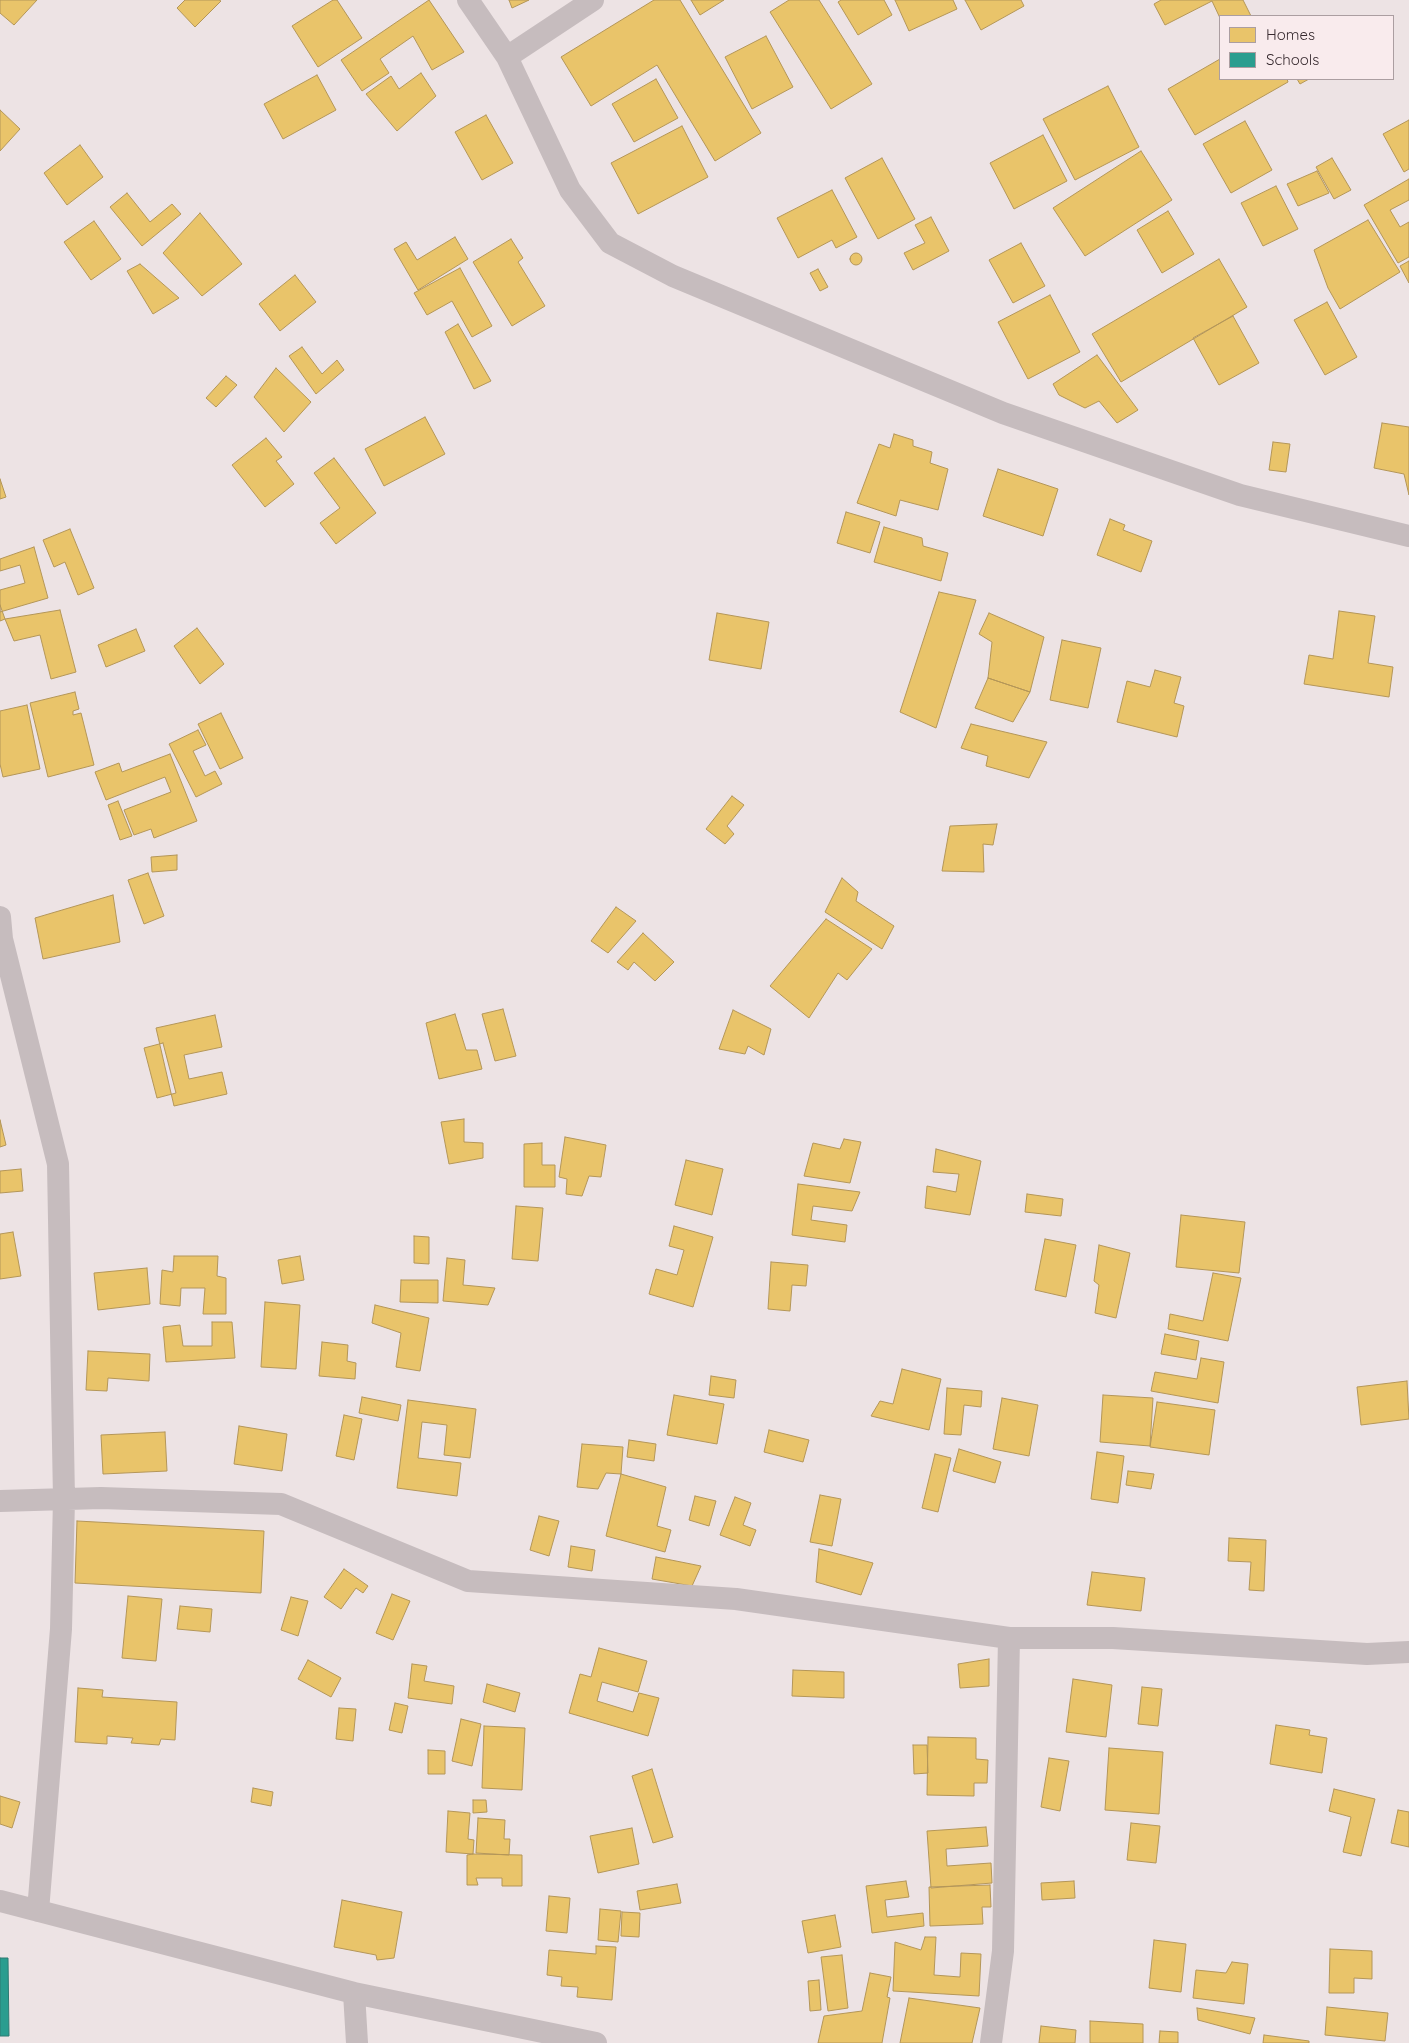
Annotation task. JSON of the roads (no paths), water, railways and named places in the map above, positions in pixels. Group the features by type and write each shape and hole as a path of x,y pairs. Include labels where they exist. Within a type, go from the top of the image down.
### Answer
{"street":[{"path":"468,0 507,57 570,190 610,243 681,280 1003,413 1240,495 1409,536"},
{"path":"507,57 593,0"},
{"path":"0,917 2,939 58,1164 64,1499 61,1629 38,1911"},
{"path":"0,1501 101,1498 281,1504 468,1581 736,1599 1009,1638 1113,1638 1367,1654 1409,1652"},
{"path":"991,2043 1003,1951 1009,1638"},
{"path":"0,1901 354,1993 596,2043"},
{"path":"354,1993 357,2043"}]}
